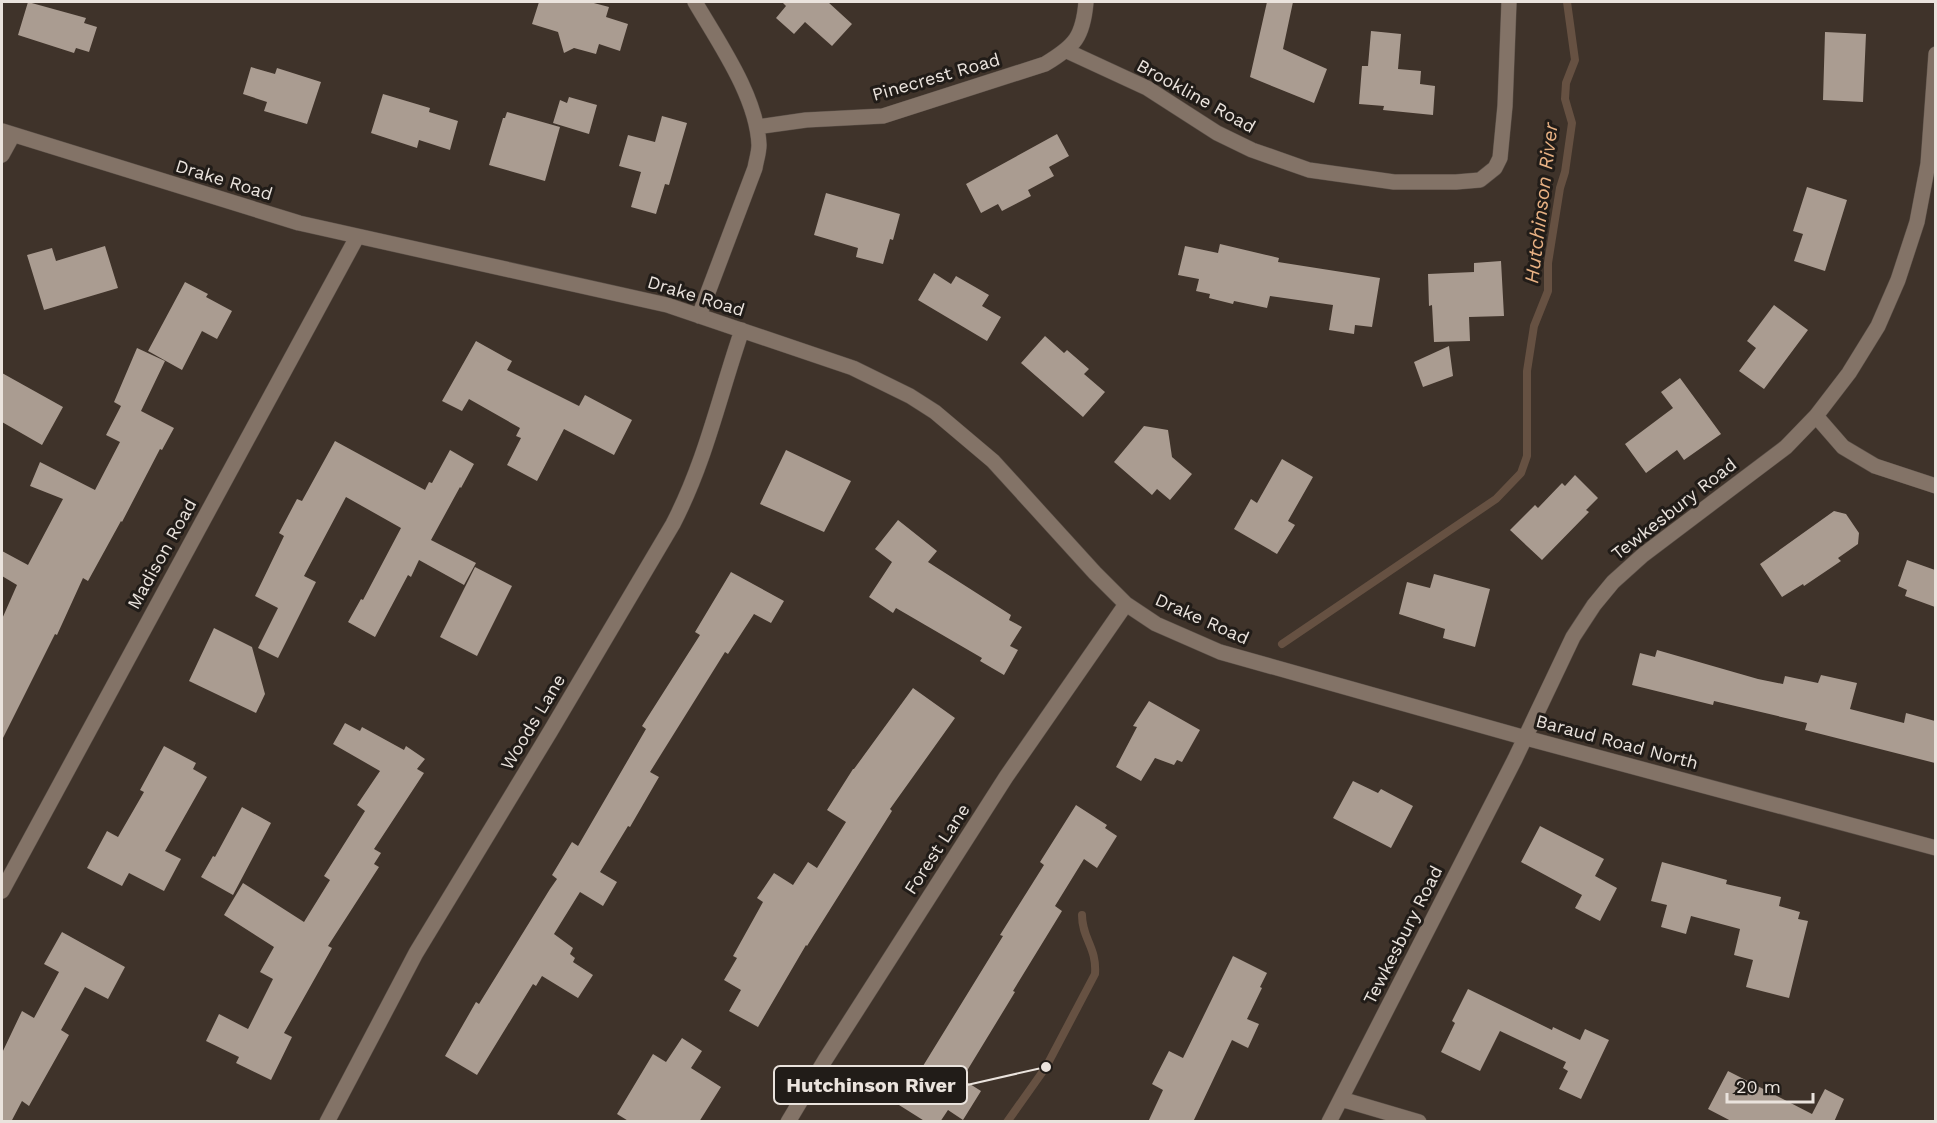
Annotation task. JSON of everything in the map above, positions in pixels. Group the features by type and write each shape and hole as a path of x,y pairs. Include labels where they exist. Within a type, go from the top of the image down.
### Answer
{"street":[{"path":"695,2 751,103 759,148 754,168 699,316"},
{"path":"1067,51 1079,36 1086,2"},
{"name":"Brookline Road","path":"1067,51 1147,88 1217,133 1252,150 1309,170 1394,182 1480,180 1495,168 1500,158 1509,2"},
{"name":"Pinecrest Road","path":"757,127 806,120 883,116 1045,64 1067,51"},
{"name":"Tewkesbury Road","path":"1329,1122 1526,738 1573,636 1613,582 1643,555 1786,447 1816,416 1849,373 1878,326 1898,280 1917,222 1928,164 1935,54"},
{"path":"2,155 7,133"},
{"name":"Drake Road","path":"7,133 299,223 667,305 853,368 910,396 935,412 993,461 1095,573 1126,603 1156,624 1220,652 1288,673"},
{"name":"Madison Road","path":"2,891 357,237"},
{"name":"Woods Lane","path":"327,1122 416,953 673,524 690,491 707,446 742,330"},
{"path":"1816,416 1844,447 1875,466 1935,486"},
{"name":"Forest Lane","path":"788,1122 825,1060 1006,777 1126,603"},
{"name":"Baraud Road North","path":"1288,673 1935,848"},
{"path":"1341,1099 1419,1122"}],"building":[{"path":"28,2 86,18 84,23 97,27 89,52 76,48 74,53 18,35"},
{"path":"539,2 590,2 609,7 606,17 628,24 620,51 599,44 596,54 574,48 564,53 558,32 532,24"},
{"path":"782,2 828,2 852,24 832,46 805,22 794,34 776,18 786,6"},
{"path":"1267,2 1293,2 1283,49 1327,69 1314,103 1250,77"},
{"path":"1371,31 1401,34 1398,69 1421,71 1420,84 1435,86 1433,115 1383,110 1384,106 1359,104 1362,66 1368,66"},
{"path":"1825,32 1866,34 1863,102 1823,100"},
{"path":"251,67 275,74 277,68 321,82 307,124 264,111 267,102 243,94"},
{"path":"383,94 430,108 429,112 458,121 450,150 419,140 417,148 371,133"},
{"path":"569,97 597,105 589,134 553,123 560,100 567,103"},
{"path":"507,112 560,127 545,181 489,165 503,118"},
{"path":"662,116 687,123 669,185 665,184 656,214 631,207 641,172 619,166 628,135 655,142"},
{"path":"1057,134 1069,156 1049,167 1054,176 1028,190 1031,196 1002,211 998,204 981,213 966,184"},
{"path":"1807,187 1847,200 1825,271 1794,261 1803,234 1793,231"},
{"path":"826,193 900,214 883,264 856,257 858,248 814,235"},
{"path":"1220,244 1279,258 1278,262 1380,278 1372,327 1355,325 1354,334 1329,330 1333,305 1270,296 1267,308 1234,301 1233,304 1209,298 1210,294 1196,291 1199,279 1178,275 1185,246 1218,253"},
{"path":"105,246 118,288 44,310 27,255 52,248 56,261"},
{"path":"1501,261 1504,316 1469,317 1470,341 1434,342 1432,305 1429,306 1428,274 1474,272 1474,263"},
{"path":"934,273 951,284 956,276 989,295 982,306 1001,317 987,341 918,300"},
{"path":"185,282 208,294 206,297 232,311 217,339 202,331 182,370 148,351"},
{"path":"1774,305 1808,330 1764,389 1739,371 1756,348 1747,341"},
{"path":"1045,336 1064,353 1067,350 1089,369 1084,374 1105,392 1083,417 1021,363"},
{"path":"476,341 512,361 507,370 579,406 585,395 632,420 614,455 564,429 537,481 507,465 521,438 516,436 520,428 469,399 462,411 442,401"},
{"path":"1449,346 1453,376 1423,387 1414,362"},
{"path":"137,348 165,361 141,411 174,428 162,450 160,449 88,581 83,578 57,635 55,634 2,740 2,619 17,585 2,576 2,551 28,565 63,499 30,486 40,462 95,490 120,442 106,435 121,406 114,402"},
{"path":"2,373 63,407 42,445 2,422"},
{"path":"1680,378 1721,434 1684,460 1677,450 1646,473 1625,444 1673,408 1661,392"},
{"path":"1144,426 1168,430 1172,457 1192,474 1170,500 1157,489 1152,495 1114,462"},
{"path":"335,441 425,490 429,482 432,483 450,450 474,464 431,540 476,563 464,585 419,560 411,577 408,575 375,637 348,622 361,599 363,600 401,528 346,497 304,576 316,582 278,658 258,648 278,608 255,596 284,536 279,533 297,499 302,501"},
{"path":"786,450 851,481 824,532 760,504"},
{"path":"1282,459 1313,477 1288,521 1295,525 1277,554 1234,529 1251,499 1257,503"},
{"path":"1575,475 1598,498 1586,510 1589,512 1542,560 1510,530 1535,505 1538,508 1562,483 1565,486"},
{"path":"1834,511 1846,514 1859,533 1858,544 1838,558 1841,561 1804,586 1803,584 1782,597 1760,564"},
{"path":"898,520 937,551 928,562 1011,615 1009,620 1022,627 1010,646 1018,650 1004,675 980,661 982,658 896,608 893,613 869,597 892,562 875,549"},
{"path":"1907,560 1935,570 1935,607 1905,596 1907,590 1898,586"},
{"path":"475,567 512,586 477,656 440,637"},
{"path":"731,572 784,601 771,623 754,614 728,654 725,652 650,772 659,777 600,872 617,882 603,906 580,892 554,934 573,948 570,954 575,958 573,962 593,975 578,998 542,976 536,986 533,984 477,1075 445,1056 476,1002 479,1004 557,879 552,875 572,842 578,846 646,729 642,726 700,635 695,632"},
{"path":"1434,574 1490,589 1475,647 1443,638 1445,629 1399,614 1407,582 1430,588"},
{"path":"214,628 252,647 265,694 256,713 189,681"},
{"path":"1657,650 1783,684 1785,676 1818,683 1821,675 1857,683 1850,709 1904,723 1906,713 1935,721 1935,763 1805,730 1807,723 1714,701 1713,705 1632,685 1640,653 1655,657"},
{"path":"913,688 955,718 890,809 892,811 806,945 758,1027 729,1011 741,990 724,980 737,958 733,956 763,902 757,898 774,873 793,885 808,862 817,868 846,822 827,810 853,769"},
{"path":"1149,701 1200,730 1182,762 1177,760 1174,765 1155,758 1141,781 1116,767 1137,727 1133,726"},
{"path":"345,723 360,731 362,727 404,750 406,746 425,759 417,769 424,773 374,849 381,853 374,864 379,867 328,946 332,948 284,1033 292,1037 271,1080 236,1063 239,1057 206,1041 219,1014 248,1029 273,979 260,972 274,947 224,915 243,883 304,922 330,880 324,876 365,811 357,805 380,771 333,744"},
{"path":"164,746 196,763 193,769 207,777 165,851 181,859 164,891 129,873 122,886 87,868 107,831 118,837 144,792 140,790"},
{"path":"1353,781 1378,793 1381,789 1413,806 1391,848 1333,818"},
{"path":"1076,805 1107,825 1105,828 1117,836 1097,868 1084,859 1055,906 1062,911 962,1079 981,1091 963,1120 948,1110 940,1122 926,1122 899,1105 1003,936 1000,935 1044,865 1040,862"},
{"path":"242,807 271,823 233,895 201,877 213,856 215,857"},
{"path":"1540,826 1604,859 1595,876 1617,888 1600,921 1575,908 1582,895 1521,862"},
{"path":"1662,862 1727,880 1726,884 1781,897 1779,906 1800,912 1798,919 1808,921 1789,998 1746,987 1753,960 1734,955 1740,929 1691,916 1686,934 1661,927 1667,905 1651,901"},
{"path":"62,932 125,967 108,999 85,987 61,1030 69,1035 29,1106 22,1101 11,1122 2,1122 2,1053 22,1011 34,1018 59,972 44,964"},
{"path":"1233,956 1267,973 1247,1019 1259,1024 1248,1048 1232,1040 1193,1122 1148,1122 1163,1090 1152,1084 1169,1051 1183,1058"},
{"path":"1468,989 1552,1030 1553,1027 1580,1040 1585,1029 1609,1040 1581,1099 1559,1089 1568,1071 1563,1068 1566,1062 1500,1031 1480,1071 1441,1052 1455,1023 1452,1021"},
{"path":"682,1038 702,1051 691,1068 721,1087 699,1122 630,1122 617,1114 653,1054 666,1062"},
{"path":"1728,1071 1812,1114 1825,1089 1844,1099 1834,1122 1733,1122 1708,1109"}],"waterway":[{"name":"Hutchinson River","path":"1282,644 1496,499 1521,473 1527,456 1527,371 1534,326 1548,291 1548,263 1572,123 1565,99 1566,83 1575,60 1567,2"},
{"name":"Hutchinson River","path":"1007,1122 1046,1067 1095,974 1094,957 1084,931 1082,915"}],"place":[{"name":"Hutchinson River","path":"1046,1067"}]}
